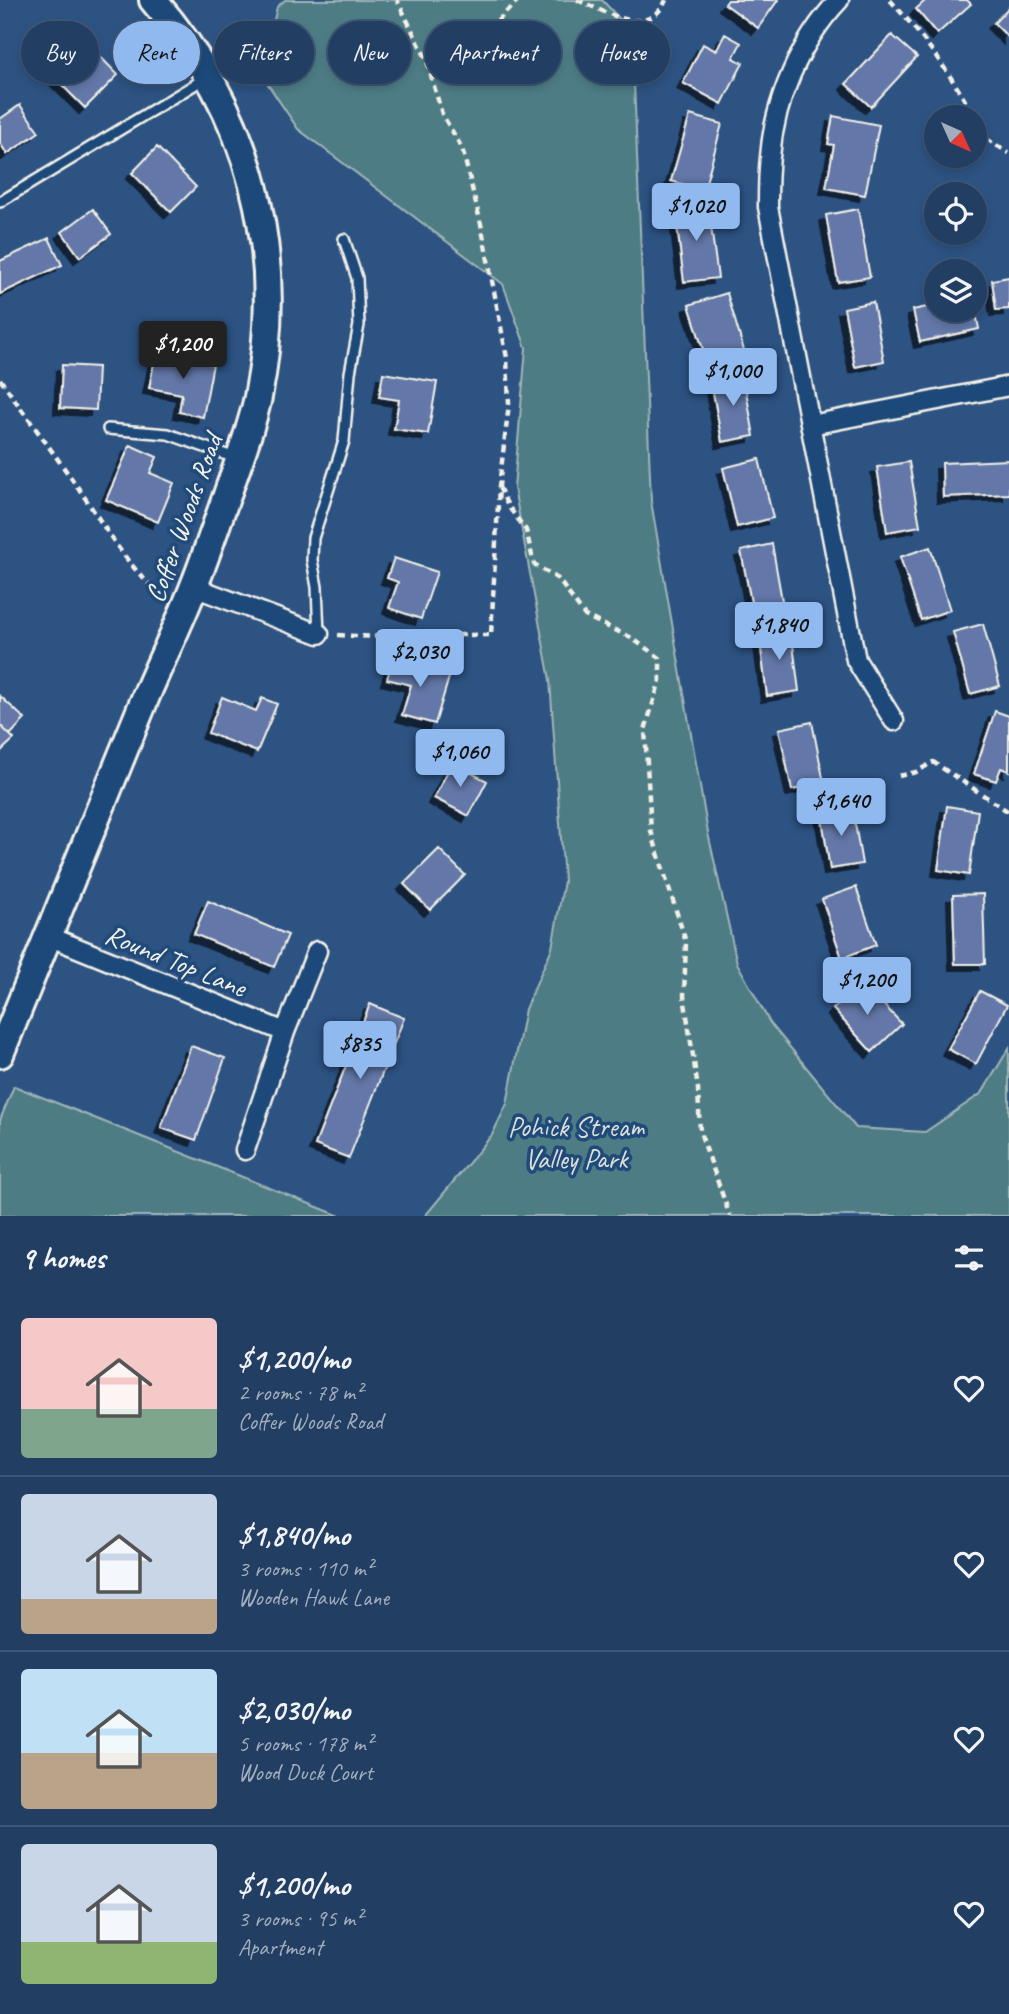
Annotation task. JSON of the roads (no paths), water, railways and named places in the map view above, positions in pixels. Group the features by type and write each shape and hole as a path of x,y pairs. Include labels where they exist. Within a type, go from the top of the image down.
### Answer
{"street":[{"name":"Coffer Woods Road","path":"0,1054 189,597 239,460 257,400 263,367 267,313 266,260 259,208 246,160 236,129 209,76 181,33 153,0"},
{"path":"839,0 817,28 789,81 777,116 770,156 768,206 856,660 894,721"},
{"path":"811,425 1009,386"},
{"path":"189,597 319,634"},
{"name":"Round Top Lane","path":"48,936 285,1032"},
{"path":"245,1150 285,1032 317,951"}],"lane":[{"path":"0,202 209,76"},
{"path":"319,634 317,587 312,560 313,538 344,440 350,373 359,325 357,278 344,239"},
{"path":"108,429 168,434 239,460"}],"park label":[{"name":"Pohick Stream Valley Park","path":"576,1142"}]}
